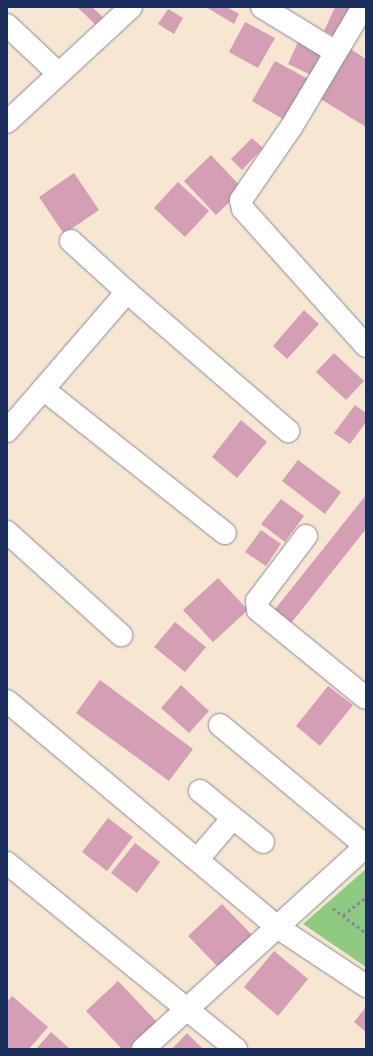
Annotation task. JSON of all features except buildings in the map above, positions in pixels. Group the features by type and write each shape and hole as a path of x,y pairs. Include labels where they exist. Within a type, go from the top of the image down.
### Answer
{"street":[{"path":"7,122 58,73 131,7"},
{"path":"262,7 334,51"},
{"path":"363,7 334,51 292,126 241,200 243,209 366,346"},
{"path":"7,25 58,73"},
{"path":"71,241 127,292 288,431"},
{"path":"7,431 127,292"},
{"path":"43,389 225,533"},
{"path":"7,532 122,635"},
{"path":"306,536 257,601 258,610 366,698"},
{"path":"7,701 277,927 366,986"},
{"path":"143,1049 366,846 220,725"},
{"path":"200,791 232,819 263,842"},
{"path":"197,860 232,819"},
{"path":"7,863 236,1049"}],"path":[{"path":"314,893 366,933"},
{"path":"343,915 366,897"}],"green space":[{"path":"366,869 366,967 303,924"}]}
